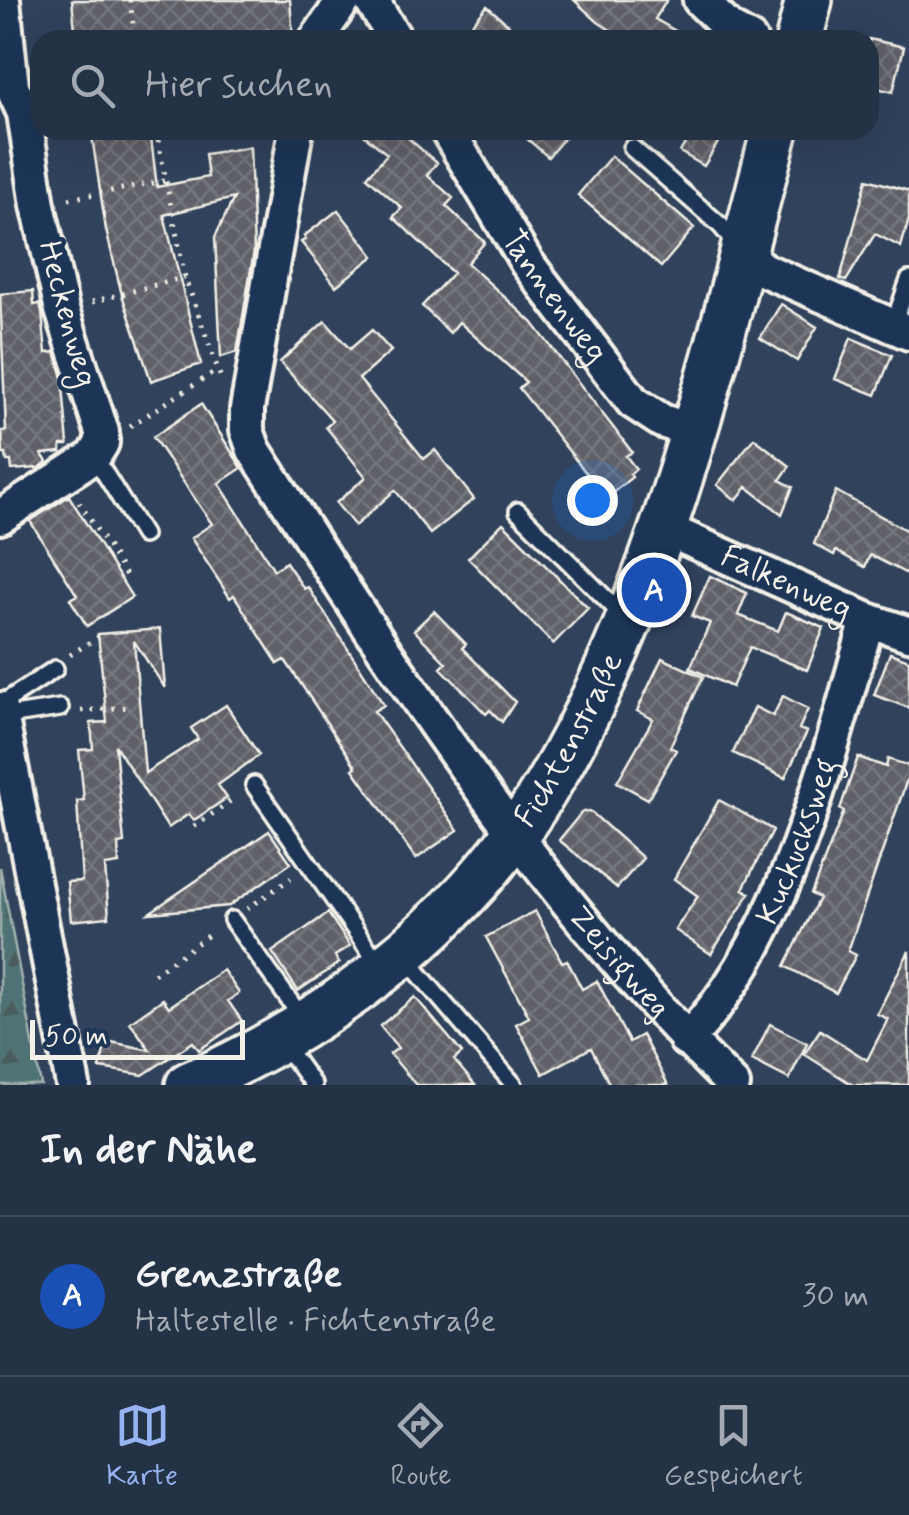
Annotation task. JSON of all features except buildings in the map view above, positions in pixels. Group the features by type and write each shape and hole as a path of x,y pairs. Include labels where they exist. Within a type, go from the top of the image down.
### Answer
{"street":[{"name":"Heckenweg","path":"4,0 12,87 24,113 38,205 62,310 102,432 98,449"},
{"path":"323,30 344,0"},
{"path":"371,0 390,30"},
{"path":"700,0 733,30"},
{"path":"801,30 808,0"},
{"path":"247,410 294,140"},
{"name":"Tannenweg","path":"453,140 527,263 634,402 662,421 692,432"},
{"name":"Fichtenstraße","path":"189,1085 293,1032 391,961 459,899 515,834 563,758 627,620 662,528 772,140"},
{"path":"743,251 762,269 901,330"},
{"name":"Zeisigweg","path":"247,410 247,430 254,450 363,621 515,834 565,899 686,1040 733,1085"},
{"path":"0,518 98,449"},
{"name":"Falkenweg","path":"662,528 868,620 909,634"},
{"name":"Kuckucksweg","path":"686,1040 719,1004 735,978 798,845 868,620"},
{"path":"0,707 73,1085"}],"lane":[{"path":"632,148 743,251"},
{"path":"901,330 909,280"},
{"path":"98,449 143,535"},
{"path":"518,511 627,620"},
{"path":"0,707 55,669"},
{"path":"1,717 60,708"},
{"path":"254,785 391,961 514,1085"},
{"path":"232,920 293,1032 312,1085"}],"path":[{"path":"130,0 133,30"},
{"path":"158,140 185,277 216,371 239,405 247,410"},
{"path":"38,205 164,181"},
{"path":"62,310 185,277"},
{"path":"98,449 216,371"},
{"path":"62,476 129,580"},
{"path":"55,669 56,664 101,635"},
{"path":"60,708 65,713 128,707"},
{"path":"194,827 236,798"},
{"path":"249,908 294,875"},
{"path":"154,974 193,946"}],"green space":[{"path":"0,867 41,1085 0,1085"}],"place":[{"name":"Grenzstraße","path":"654,590"}]}
